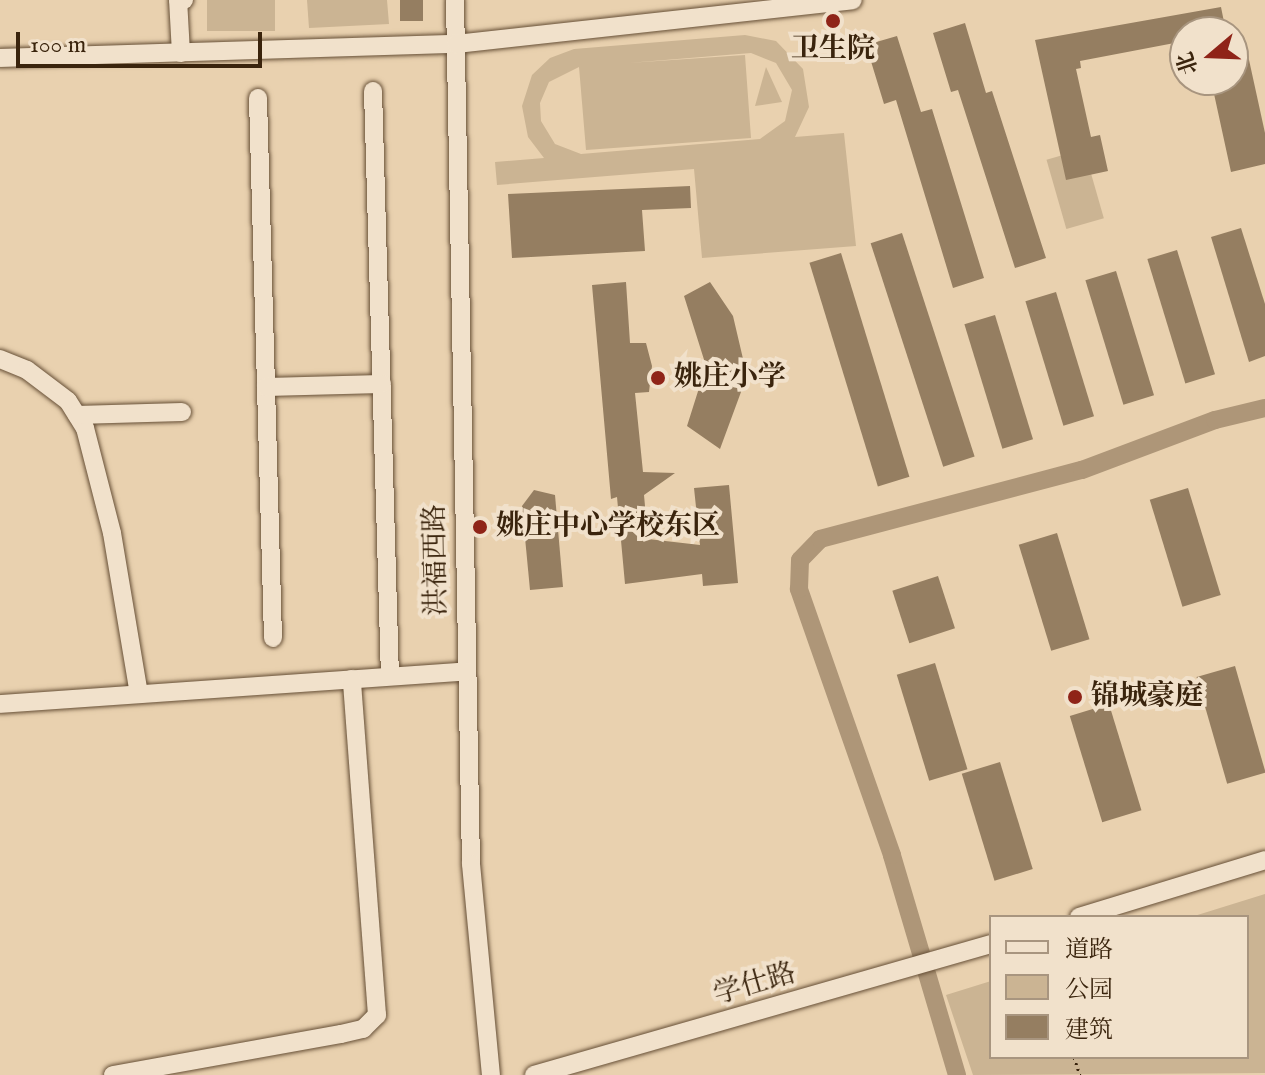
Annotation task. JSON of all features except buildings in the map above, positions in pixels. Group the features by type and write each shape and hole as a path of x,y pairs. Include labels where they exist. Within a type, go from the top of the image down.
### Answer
{"street":[{"path":"181,53 178,0 184,0"},
{"name":"洪福西路","path":"455,0 471,864 491,1075"},
{"path":"0,58 456,44 853,0"},
{"path":"373,91 390,676"},
{"path":"258,98 273,638"},
{"path":"0,359 27,370 68,401 77,415 100,472 139,694"},
{"path":"266,387 382,384"},
{"path":"77,415 182,412"},
{"path":"0,704 467,671"},
{"path":"113,1075 363,1029 377,1015 352,679"},
{"path":"1086,915 1265,860"},
{"name":"学仕路","path":"534,1075 989,945"}],"green space":[{"path":"207,0 275,0 275,31 207,31"},
{"path":"307,0 387,0 389,24 309,28"},
{"path":"745,35 776,41 803,69 809,107 795,137 844,133 856,246 702,258 694,169 497,185 495,162 544,158 528,137 522,106 532,75 550,58 574,49","holes":["751,53 776,63 792,90 785,121 760,139 581,154 555,144 541,121 540,103 549,82 579,67 586,150 751,138 745,55 628,63"]},
{"path":"766,67 782,102 755,106"},
{"path":"1084,149 1104,218 1066,229 1047,160"},
{"path":"1265,894 1265,1073 973,1075 946,995 989,982 989,1059 1249,1059 1249,915 1197,915"}],"waterway":[{"path":"957,1075 892,855 799,589 800,560 820,539 1082,470 1215,420 1265,408"}],"place":[{"name":"卫生院","path":"833,21"},
{"name":"姚庄小学","path":"658,378"},
{"name":"姚庄中心学校东区","path":"480,527"},
{"name":"锦城豪庭","path":"1075,697"}]}
